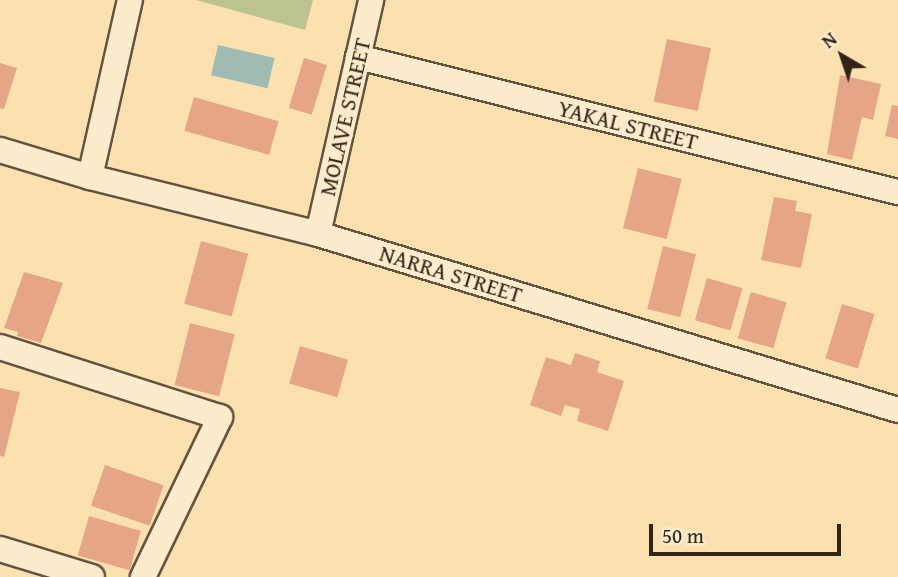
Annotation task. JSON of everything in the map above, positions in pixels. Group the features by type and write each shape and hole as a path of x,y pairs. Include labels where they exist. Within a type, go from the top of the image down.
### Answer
{"street":[{"path":"90,177 130,0"},
{"name":"MOLAVE STREET","path":"318,234 371,0"},
{"name":"YAKAL STREET","path":"358,57 898,192"},
{"name":"NARRA STREET","path":"0,150 90,177 318,234 898,410"},
{"path":"0,347 220,417 143,577"},
{"path":"0,549 92,577"}],"green space":[{"path":"196,0 313,0 305,30"}],"water":[{"path":"218,45 275,58 268,88 211,75"}],"building":[{"path":"667,39 711,48 698,111 654,102"},
{"path":"304,58 327,65 312,115 289,108"},
{"path":"0,63 17,68 4,109 0,108"},
{"path":"840,75 881,84 873,120 862,117 852,160 827,154"},
{"path":"194,97 279,121 269,155 184,131"},
{"path":"892,105 898,106 898,139 885,136"},
{"path":"638,168 682,179 667,239 623,228"},
{"path":"774,197 797,201 795,211 812,214 801,268 761,260"},
{"path":"201,241 248,254 232,316 184,304"},
{"path":"663,246 696,254 680,317 647,309"},
{"path":"24,272 63,283 41,343 17,336 18,332 4,328"},
{"path":"707,278 743,288 730,330 695,320"},
{"path":"751,292 787,302 773,348 738,338"},
{"path":"842,304 875,314 858,368 825,359"},
{"path":"190,323 235,334 219,396 175,385"},
{"path":"300,346 348,360 337,397 289,383"},
{"path":"575,353 600,361 597,372 624,381 608,431 577,421 580,409 565,405 561,416 530,405 546,357 571,365"},
{"path":"0,388 20,392 4,457 0,456"},
{"path":"105,465 164,485 150,526 91,506"},
{"path":"89,516 141,531 130,570 78,555"}]}
